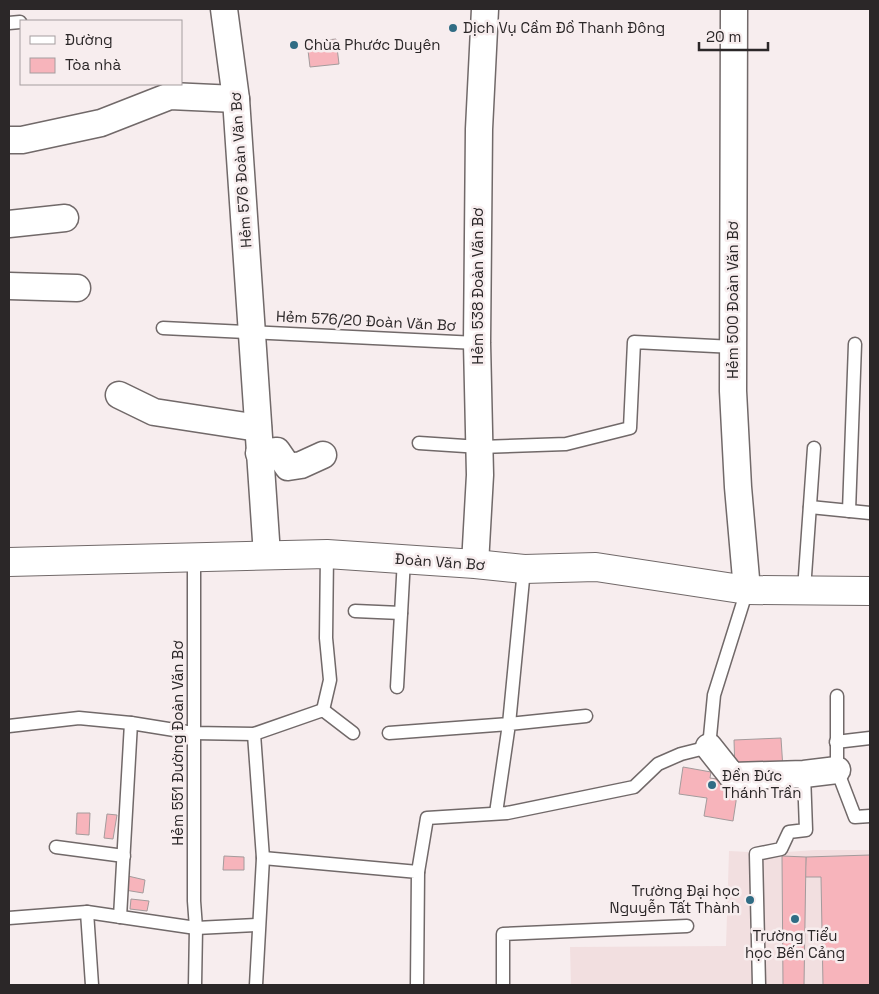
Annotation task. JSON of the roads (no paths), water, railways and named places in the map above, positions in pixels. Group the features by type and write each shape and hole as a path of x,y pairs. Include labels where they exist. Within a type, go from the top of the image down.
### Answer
{"street":[{"name":"Hẻm 576 Đoàn Văn Bơ","path":"224,9 236,99 267,555"},
{"name":"Hẻm 538 Đoàn Văn Bơ","path":"475,564 480,475 477,343 479,130 485,9"},
{"name":"Hẻm 500 Đoàn Văn Bơ","path":"734,9 733,391 738,487 747,590"},
{"path":"9,140 22,140 100,123 170,96 236,99"},
{"path":"9,224 65,218"},
{"path":"9,286 77,288"},
{"path":"119,394 154,412 259,440 277,451 288,467 301,465 323,455"},
{"name":"Đoàn Văn Bơ","path":"9,562 327,554 524,568 596,567 747,590 870,591"},
{"path":"710,747 732,776 804,774 837,770"}],"lane":[{"path":"162,328 253,332"},
{"name":"Hẻm 576/20 Đoàn Văn Bơ","path":"253,332 477,343"},
{"path":"419,443 480,447 566,444 630,428 634,342 734,347"},
{"path":"849,511 854,344"},
{"path":"804,590 814,448"},
{"path":"810,507 870,513"},
{"path":"323,710 330,680 326,638 327,554"},
{"name":"Hẻm 551 Đường Đoàn Văn Bơ","path":"194,557 195,985"},
{"path":"397,687 404,559"},
{"path":"496,813 509,724 524,568"},
{"path":"417,985 418,872 428,818 507,813 634,787 658,764 681,754 710,747 714,695 747,590"},
{"path":"355,611 401,613"},
{"path":"837,696 837,770 855,817 870,816"},
{"path":"323,710 353,733"},
{"path":"9,726 79,718 131,723 193,733 254,734 323,710"},
{"path":"389,733 586,716"},
{"path":"120,918 131,723"},
{"path":"254,734 263,858 256,985"},
{"path":"836,742 870,738"},
{"path":"759,985 756,854 781,849 788,832 806,830 804,774"},
{"path":"56,847 124,856"},
{"path":"263,858 418,872"},
{"path":"9,918 87,912 196,928 258,925"},
{"path":"87,912 92,985"},
{"path":"502,985 503,934 687,926"}],"place":[{"name":"Dịch Vụ Cầm Đồ Thanh Đông","path":"453,28"},
{"name":"Chùa Phước Duyên","path":"294,45"},
{"name":"Đền Đức Thánh Trần","path":"712,785"},
{"name":"Trường Đại học Nguyễn Tất Thành","path":"750,900"},
{"name":"Trường Tiểu học Bến Cảng","path":"795,919"}]}
